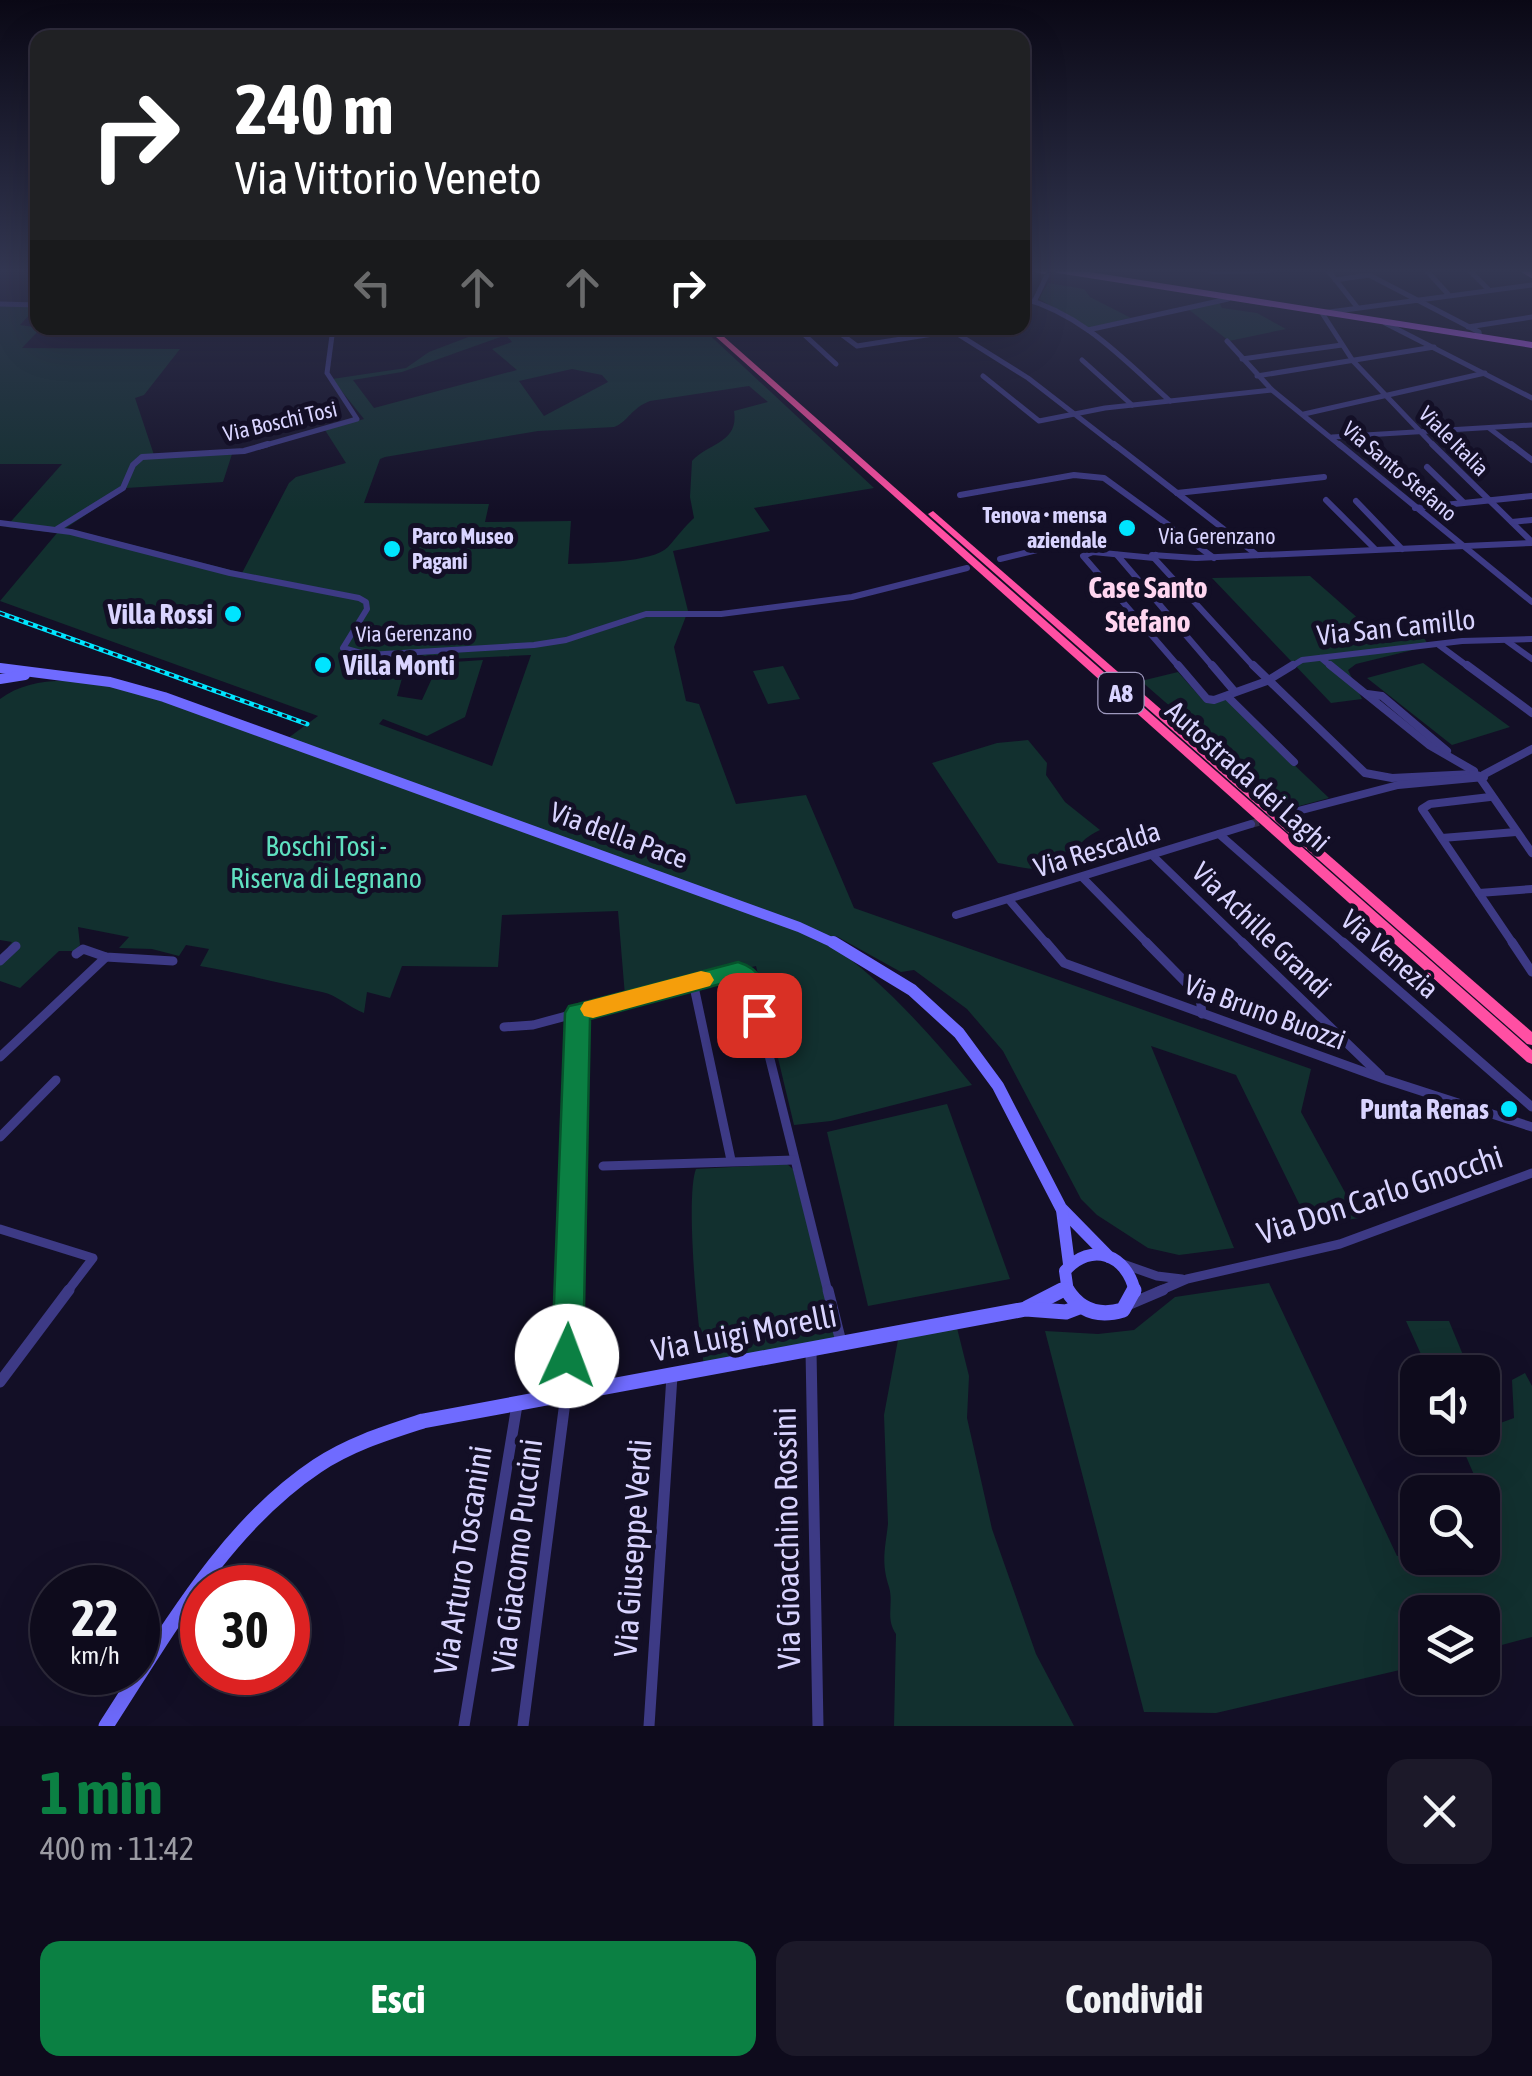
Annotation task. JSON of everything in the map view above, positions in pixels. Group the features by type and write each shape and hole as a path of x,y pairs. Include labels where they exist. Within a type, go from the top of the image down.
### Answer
{"highway":[{"name":"Autostrada dei Laghi","path":"734,350 1532,1058"},
{"name":"Autostrada dei Laghi","path":"746,350 1532,1040"}],"main road":[{"name":"Via della Pace","path":"0,668 119,684 164,697 799,927 863,956 911,988 969,1043 1009,1104 1062,1210 1069,1264"},
{"name":"Via della Pace","path":"0,678 41,674"},
{"name":"Via della Pace","path":"1062,1210 1114,1259"},
{"name":"Via Don Carlo Gnocchi","path":"1069,1264 1086,1254 1114,1259"},
{"path":"1114,1259 1134,1284 1130,1304"},
{"path":"1069,1264 1065,1288 1079,1306"},
{"name":"Via Don Carlo Gnocchi","path":"1026,1309 1065,1288"},
{"name":"Via Don Carlo Gnocchi","path":"931,1326 1026,1309 1066,1312 1079,1306 1102,1315 1123,1310 1130,1304"},
{"name":"Via Luigi Morelli","path":"106,1726 222,1553 256,1514 294,1480 336,1453 379,1434 517,1403 931,1326"}],"street":[{"name":"Via Boschi Tosi","path":"57,529 126,486 133,465 142,457 238,452 355,420 357,415 327,373 330,350"},
{"path":"820,350 836,364"},
{"path":"983,350 1078,416 1257,555"},
{"path":"1111,350 1170,401"},
{"name":"Via Santo Stefano","path":"1234,350 1272,390 1532,602"},
{"path":"1242,358 1312,350"},
{"name":"Viale Italia","path":"1344,350 1418,431 1532,542"},
{"path":"1257,376 1419,350"},
{"path":"1439,350 1532,397"},
{"path":"1082,360 1132,405"},
{"path":"1303,414 1484,373"},
{"path":"983,376 1035,420 1272,390"},
{"path":"1332,437 1532,425"},
{"path":"1489,428 1532,460"},
{"path":"1427,467 1463,502"},
{"path":"960,494 1074,475 1104,478 1214,558"},
{"path":"1177,493 1324,478"},
{"path":"1415,508 1532,496"},
{"path":"1326,500 1376,549"},
{"path":"1356,501 1402,549"},
{"path":"1512,522 1532,520"},
{"name":"Via Gerenzano","path":"0,524 57,529 277,584 364,600 367,609 343,646 350,653 368,655 534,645 646,614 720,614 852,597 967,568"},
{"name":"Via Gerenzano","path":"1000,559 1061,547 1155,557 1214,558 1532,542"},
{"name":"Via San Camillo","path":"1117,555 1088,552 1083,556 1207,699 1266,682 1302,660 1532,638"},
{"path":"1117,555 1155,557 1266,682 1365,773 1375,777 1450,771 1477,775"},
{"path":"1117,555 1231,694 1294,762"},
{"path":"1505,640 1532,659"},
{"path":"1440,645 1532,713"},
{"path":"1321,658 1429,745 1477,775 1532,852"},
{"path":"1298,811 1398,785 1477,775 1532,749"},
{"path":"1490,798 1423,806 1532,972"},
{"name":"Via Rescalda","path":"956,915 1251,824"},
{"path":"1442,838 1516,832"},
{"name":"Via Venezia","path":"1219,834 1532,1108"},
{"name":"Via Achille Grandi","path":"1152,855 1384,1079"},
{"path":"1082,877 1200,997 1202,1014"},
{"path":"1479,893 1532,889"},
{"name":"Via Bruno Buozzi","path":"1009,900 1064,964 1384,1079 1532,1127"},
{"path":"0,961 16,946"},
{"path":"76,954 84,949 106,956 172,962"},
{"path":"0,1057 106,956"},
{"path":"504,1026 533,1025 734,971 749,975 841,1342"},
{"path":"693,982 732,1160"},
{"name":"Via Giacomo Puccini","path":"523,1726 566,1394 578,1013"},
{"path":"0,1137 56,1080"},
{"path":"603,1166 794,1160"},
{"name":"Via Don Carlo Gnocchi","path":"1130,1304 1186,1279 1340,1244 1532,1174"},
{"path":"0,1229 93,1258 0,1382"},
{"name":"Via Don Carlo Gnocchi","path":"1114,1259 1157,1276 1186,1279"},
{"name":"Via Gioacchino Rossini","path":"811,1349 818,1726"},
{"name":"Via Giuseppe Verdi","path":"649,1726 672,1374"},
{"name":"Via Arturo Toscanini","path":"464,1726 517,1403"}],"green space":[{"name":"Boschi Tosi - Riserva di Legnano","path":"0,350 180,350 144,395 135,398 154,455 233,451 223,482 126,488 66,528 242,573 289,483 296,477 346,463 325,430 364,419 332,379 406,368 435,350 465,350 402,372 353,380 374,408 517,370 493,350 725,350 874,488 754,508 770,531 673,551 688,611 674,647 686,701 699,704 736,804 806,795 854,908 1311,1069 1301,1112 1359,1218 1310,1226 1236,1075 1151,1046 1234,1248 1179,1255 1148,1248 1097,1215 1081,1199 1003,1051 967,1009 914,970 901,972 836,936 830,944 906,1010 972,1085 831,1121 794,1125 756,966 625,996 618,911 502,915 498,967 402,966 390,998 367,992 364,1013 328,994 200,966 209,949 186,945 179,956 152,949 119,948 129,937 78,927 80,945 74,951 59,951 20,988 0,981 0,965 15,949 8,947 12,942 0,940 0,699 29,685 63,681 100,684 178,705 280,744 318,716 0,601 57,533 6,527 62,464 0,464","holes":["572,369 602,375 608,382 544,416 519,381","749,386 768,402 734,411 728,436 692,461 690,497 694,518 668,547 649,556 568,564 571,521 485,522 489,504 364,503 380,459 385,457 538,431 614,427 650,401","531,655 492,766 379,724 383,719 427,736 465,717 483,660 439,663 422,700 397,696 407,661"]},
{"path":"1310,576 1386,643 1424,638 1429,646 1356,664 1348,670 1362,699 1331,703 1212,578"},
{"path":"1423,663 1510,727 1452,745 1367,678"},
{"path":"783,666 800,699 768,704 753,671"},
{"path":"1178,672 1203,700 1225,699 1329,798 1288,809 1141,681"},
{"path":"1028,740 1047,763 1046,775 1065,802 1100,830 1057,867 1032,869 998,863 932,763 997,743"},
{"path":"947,1104 1010,1279 868,1306 827,1132"},
{"path":"787,1164 793,1169 836,1335 833,1339 704,1365 692,1234 696,1169"},
{"path":"1269,1283 1400,1556 1400,1575 1500,1575 1500,1475 1474,1475 1465,1455 1500,1455 1500,1423 1514,1418 1512,1380 1525,1373 1532,1386 1532,1637 1500,1645 1500,1595 1400,1595 1400,1670 1216,1713 1144,1712 1045,1331 1098,1334 1134,1330 1175,1297"},
{"path":"1406,1321 1449,1321 1463,1355 1421,1355"},
{"path":"957,1328 969,1376 967,1418 992,1529 1036,1654 1074,1726 894,1726 896,1634 884,1563 888,1524 884,1415 898,1340"}],"tunnel":[{"path":"1251,824 1298,811"}],"railway":[{"path":"0,613 307,724"}],"slow traffic":[{"path":"593,1009 701,980"}],"place":[{"name":"Tenova • mensa aziendale","path":"1127,528"},
{"name":"Parco Museo Pagani","path":"392,549"},
{"name":"Villa Rossi","path":"233,614"},
{"name":"Villa Monti","path":"323,665"},
{"name":"Punta Renas","path":"1509,1109"}],"district":[{"name":"Case Santo Stefano","path":"1148,605"}],"route":[{"path":"567,1356 578,1013 738,970 750,978 759,1015"}]}
